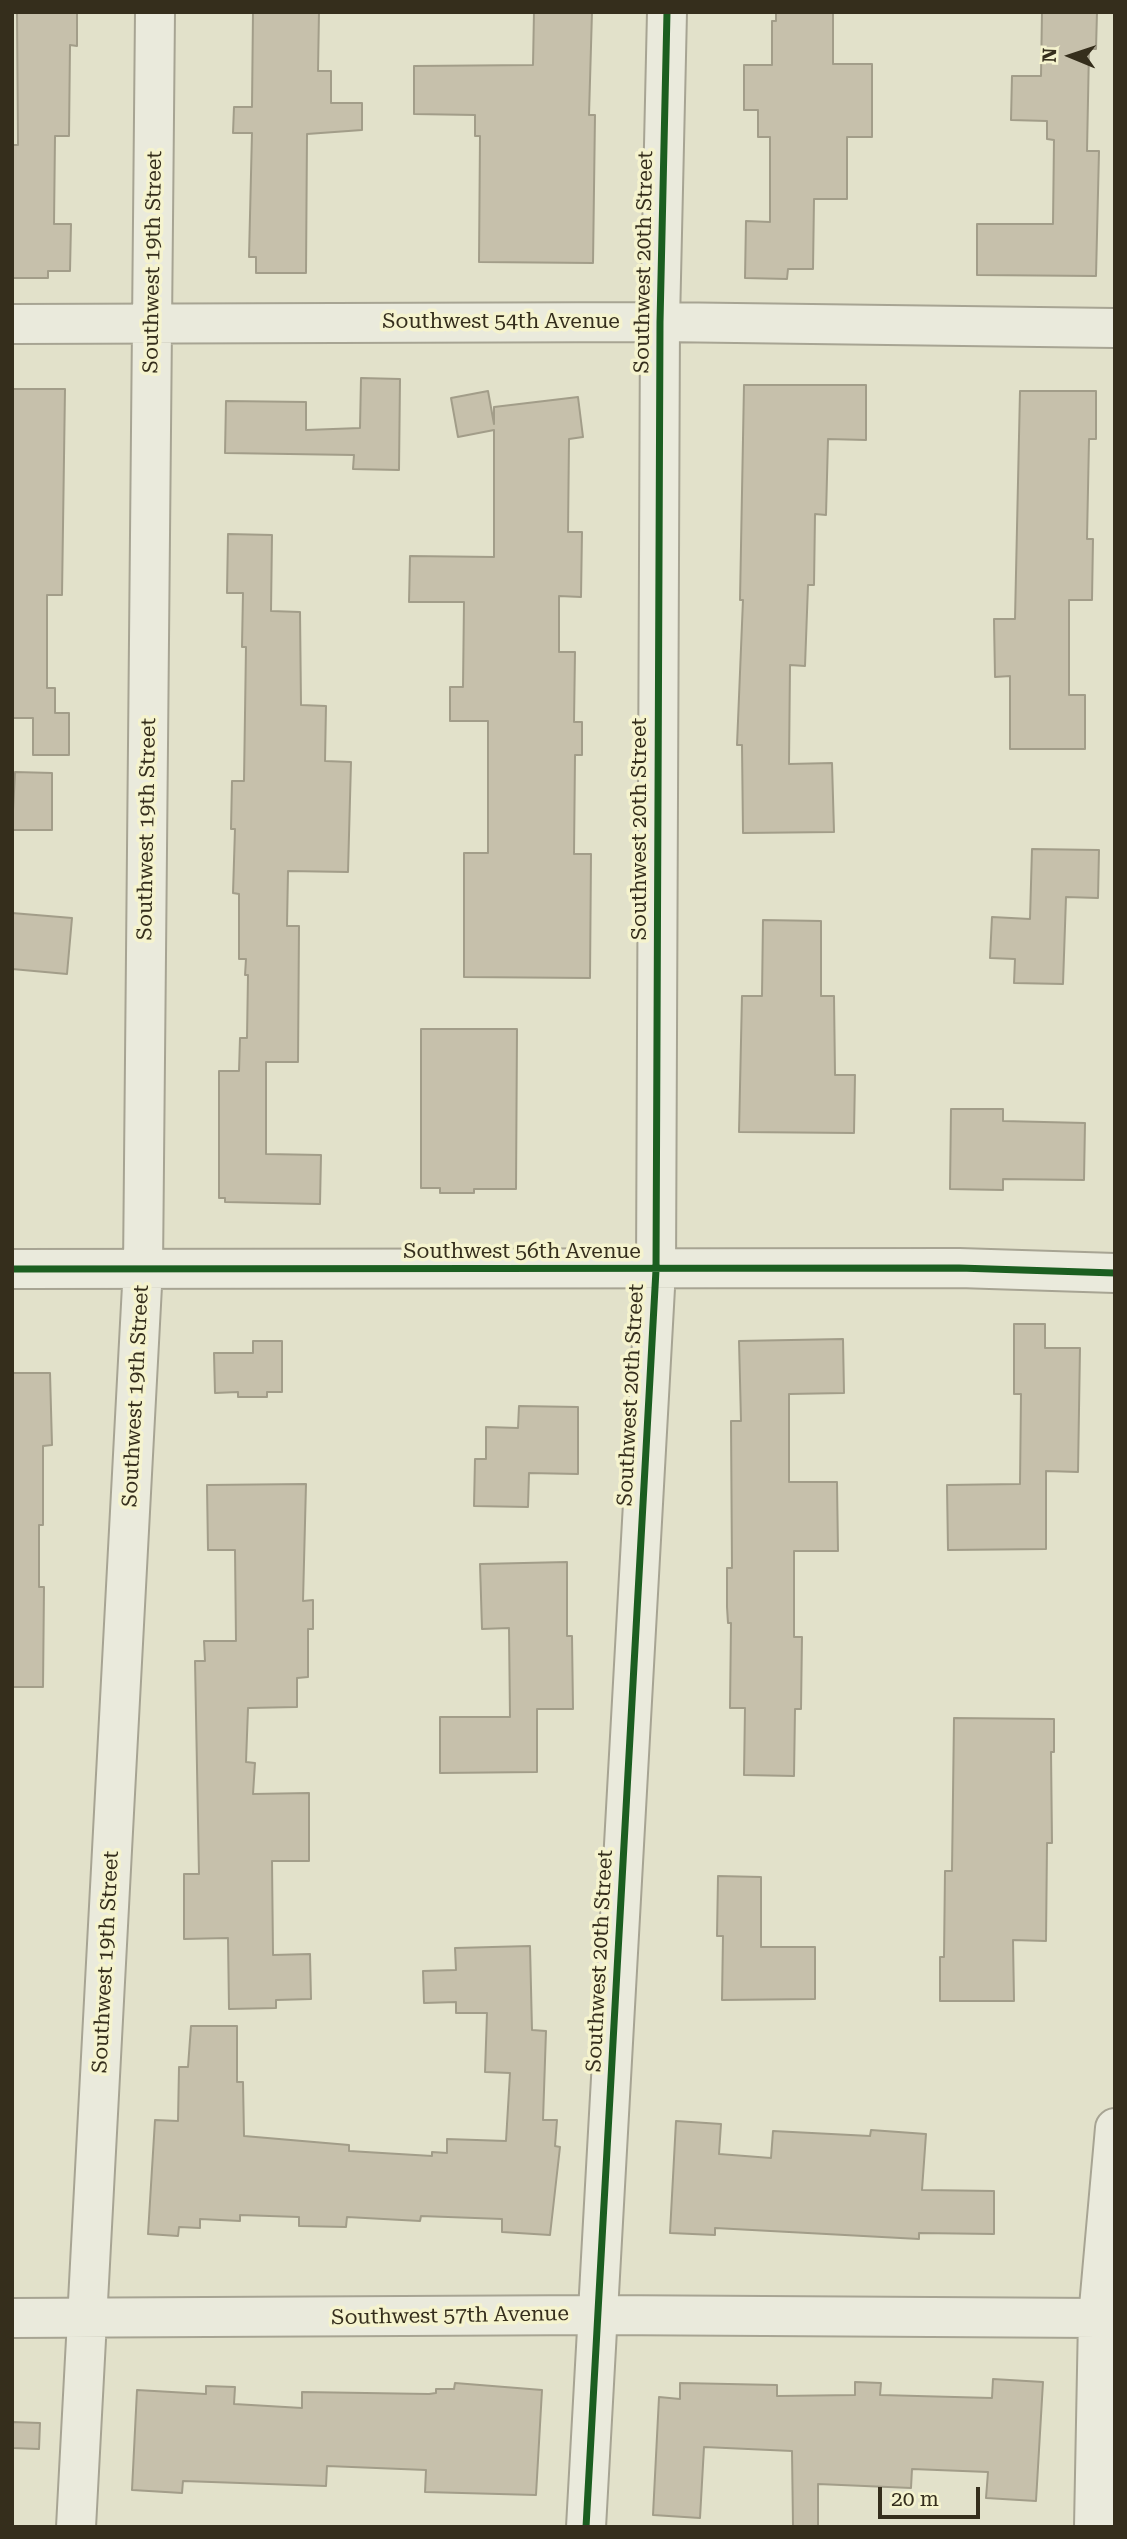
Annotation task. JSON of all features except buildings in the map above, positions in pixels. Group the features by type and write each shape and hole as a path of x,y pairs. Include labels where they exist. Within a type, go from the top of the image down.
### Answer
{"street":[{"name":"Southwest 19th Street","path":"76,2527 143,1267 155,12"},
{"name":"Southwest 20th Street","path":"586,2527 656,1270 660,322 667,12"},
{"name":"Southwest 54th Avenue","path":"12,324 152,321 660,322 1115,328"},
{"name":"Southwest 56th Avenue","path":"12,1269 959,1268 1115,1273"},
{"path":"1094,2527 1098,2318 1115,2128"},
{"name":"Southwest 57th Avenue","path":"12,2318 598,2315 1098,2318"}],"cycle path":[{"path":"586,2527 656,1270 660,322 667,12"},
{"path":"12,1269 959,1268 1115,1273"}]}
